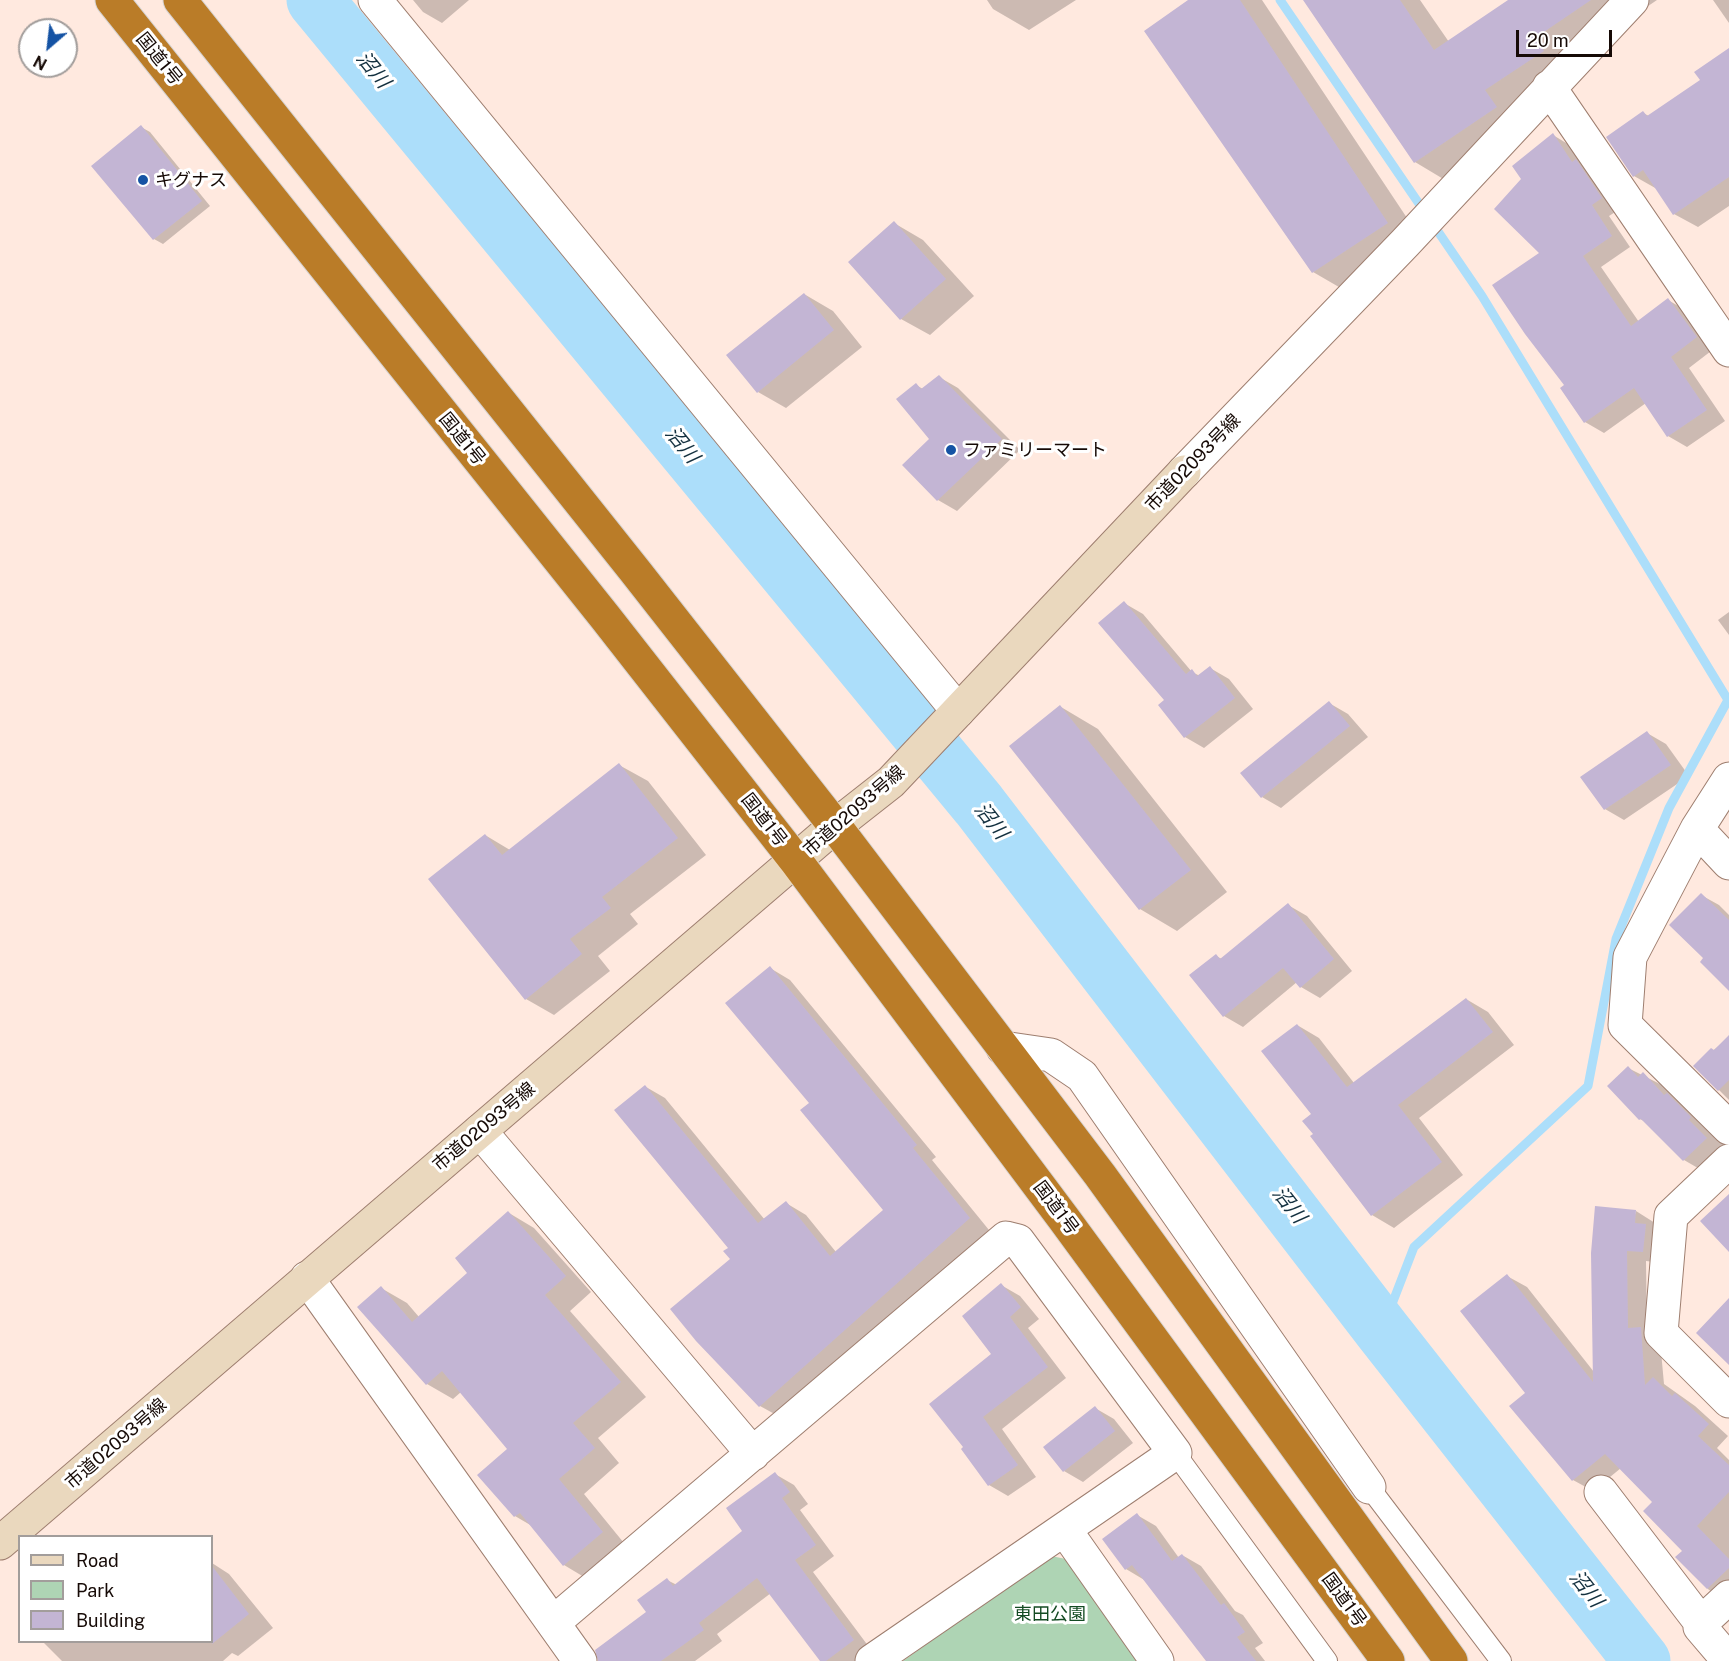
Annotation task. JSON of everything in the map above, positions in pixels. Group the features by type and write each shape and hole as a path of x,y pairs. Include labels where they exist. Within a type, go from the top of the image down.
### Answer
{"highway":[{"name":"国道1号","path":"112,0 605,617 796,861 1064,1219 1388,1661"},
{"path":"180,0 621,553 835,826 1100,1175 1451,1661"}],"street":[{"path":"375,0 954,715"},
{"name":"市道02093号線","path":"0,1543 835,826 891,782 1184,472 1405,243 1632,0"},
{"path":"1549,87 1729,350"},
{"path":"1729,779 1697,830 1630,957 1625,1024 1729,1128"},
{"path":"1697,830 1729,862"},
{"path":"1003,1048 1051,1055 1082,1076 1369,1487"},
{"path":"480,1131 753,1454"},
{"path":"1729,1161 1671,1216 1661,1333 1729,1401"},
{"path":"554,1622 1006,1238 1018,1241 1175,1453 873,1661"},
{"path":"307,1278 580,1661"},
{"path":"1601,1492 1701,1623 1700,1627 1729,1661"},
{"path":"1065,1530 1157,1661"},
{"path":"1701,1623 1729,1597"}],"lane":[{"path":"1175,1453 1327,1661"},
{"path":"1369,1487 1501,1661"}],"green space":[{"name":"東田公園","path":"1051,1556 1071,1560 1142,1661 903,1661"}],"building":[{"path":"1188,0 1240,0 1388,223 1312,273 1144,31"},
{"path":"1303,0 1400,0 1434,50 1508,0 1591,0 1535,38 1544,51 1485,90 1497,107 1414,163"},
{"path":"1729,48 1729,177 1673,215 1643,170 1633,177 1606,137 1643,111 1647,116 1700,80 1694,72"},
{"path":"141,125 202,201 153,240 91,166"},
{"path":"1553,133 1572,162 1576,159 1602,198 1592,205 1612,236 1583,256 1631,326 1668,298 1697,337 1671,357 1707,410 1667,437 1634,388 1584,423 1560,388 1564,385 1525,334 1492,285 1539,253 1494,209 1521,179 1512,166"},
{"path":"894,221 946,279 900,320 848,262"},
{"path":"804,293 834,330 757,393 726,355"},
{"path":"939,375 1002,439 937,501 902,465 929,439 896,399 916,383 921,389"},
{"path":"1124,601 1186,674 1192,669 1197,676 1210,666 1235,698 1184,738 1158,705 1164,700 1098,623"},
{"path":"1329,701 1350,726 1261,798 1240,773"},
{"path":"1060,705 1191,870 1139,910 1009,746"},
{"path":"1647,731 1671,765 1604,810 1580,777"},
{"path":"619,763 678,838 602,897 611,908 570,939 582,954 525,1000 428,879 485,834 502,855"},
{"path":"1701,893 1729,920 1729,991 1700,962 1703,958 1669,925"},
{"path":"1288,903 1334,959 1300,988 1283,968 1223,1017 1189,975 1216,954 1220,959"},
{"path":"770,966 917,1145 913,1148 970,1218 759,1407 696,1341 670,1309 730,1259 723,1251 728,1248 614,1110 645,1085 758,1223 786,1201 830,1256 883,1210 800,1110 809,1103 725,1003"},
{"path":"1466,998 1493,1032 1398,1105 1442,1162 1371,1216 1310,1136 1313,1134 1302,1121 1311,1114 1261,1051 1297,1024 1347,1087"},
{"path":"1729,1035 1729,1080 1718,1091 1693,1066 1711,1048 1714,1050"},
{"path":"1628,1066 1638,1077 1643,1072 1664,1095 1667,1093 1691,1117 1689,1120 1707,1138 1683,1161 1607,1086"},
{"path":"1729,1194 1729,1252 1700,1221"},
{"path":"1595,1206 1636,1210 1635,1223 1646,1224 1643,1252 1627,1251 1628,1328 1641,1327 1645,1385 1653,1377 1672,1396 1675,1393 1709,1424 1698,1436 1729,1465 1729,1492 1697,1526 1729,1559 1729,1568 1707,1589 1675,1557 1682,1551 1643,1511 1652,1502 1605,1454 1572,1481 1509,1406 1525,1393 1460,1311 1507,1274 1593,1382 1591,1253"},
{"path":"508,1211 566,1276 545,1295 621,1382 573,1423 595,1448 559,1479 603,1532 563,1566 520,1513 514,1517 477,1475 507,1449 442,1371 426,1385 357,1307 381,1286 412,1322 467,1273 455,1258"},
{"path":"1001,1283 1021,1307 1010,1317 1048,1367 983,1417 1018,1465 988,1486 961,1449 963,1447 929,1404 991,1354 962,1316"},
{"path":"1729,1298 1729,1365 1696,1333"},
{"path":"1095,1406 1115,1431 1063,1472 1043,1447"},
{"path":"775,1472 790,1492 782,1498 816,1545 795,1560 854,1640 826,1661 820,1661 757,1578 699,1623 704,1630 661,1661 598,1661 595,1650 646,1612 637,1600 667,1578 673,1586 742,1531 726,1508"},
{"path":"1137,1513 1172,1561 1182,1554 1221,1605 1224,1603 1245,1632 1237,1637 1256,1661 1206,1661 1132,1565 1125,1570 1102,1539"},
{"path":"213,1567 249,1614 213,1643"}],"waterway":[{"name":"沼川","path":"315,0 979,805 1382,1330 1642,1661"},
{"path":"1280,0 1482,296 1728,700 1669,808 1616,939 1588,1086 1414,1247 1382,1330"}],"place":[{"name":"キグナス","path":"143,180"},
{"name":"ファミリーマート","path":"951,450"}]}
